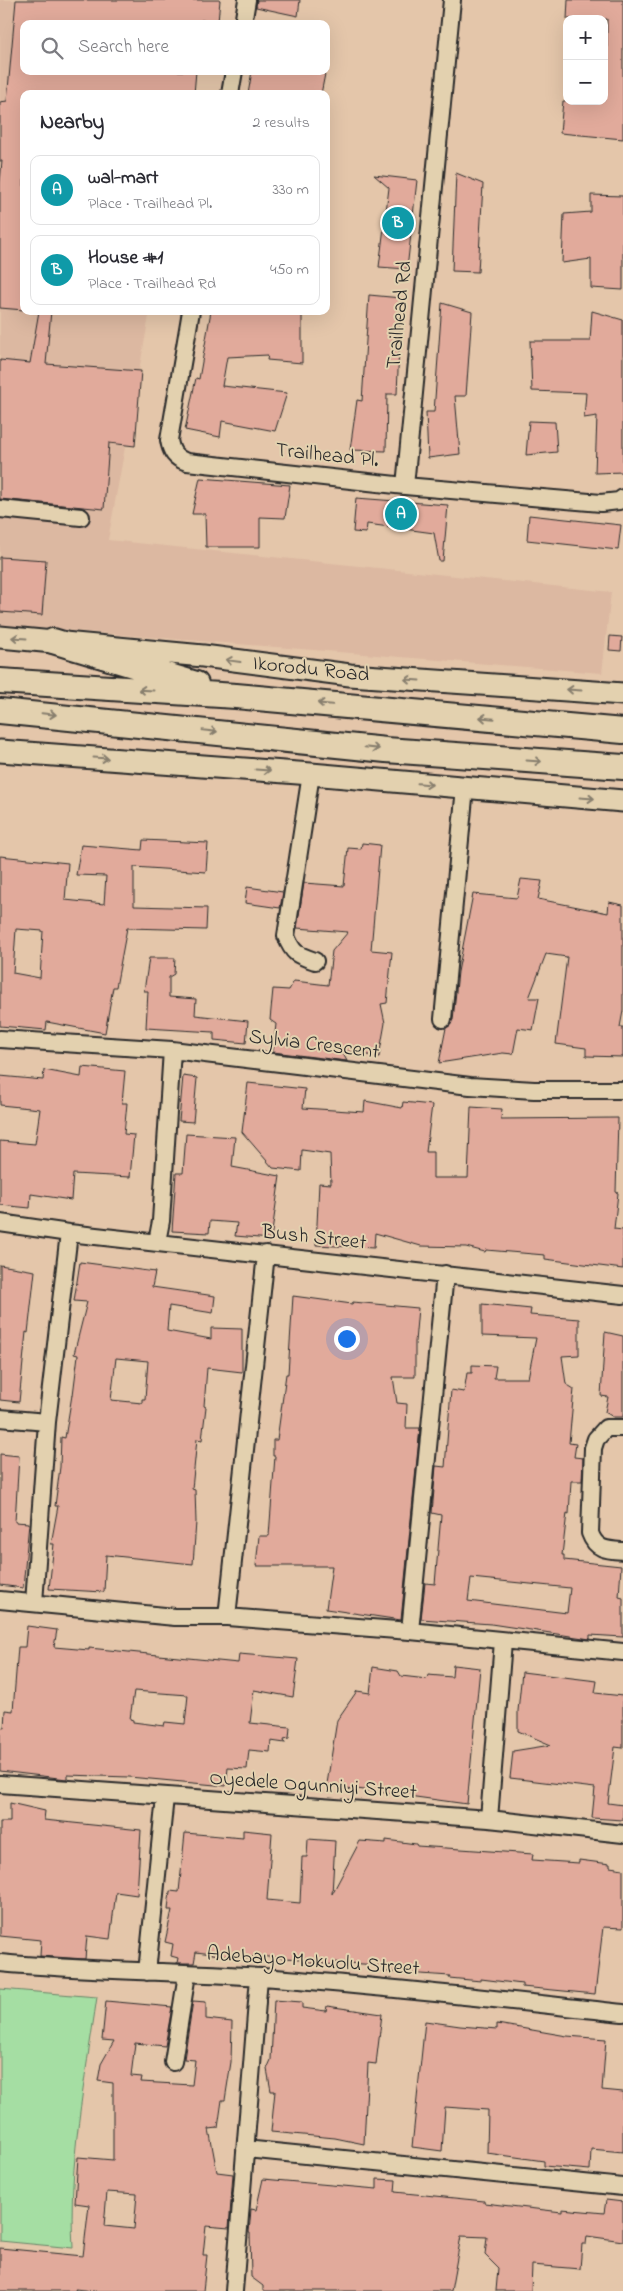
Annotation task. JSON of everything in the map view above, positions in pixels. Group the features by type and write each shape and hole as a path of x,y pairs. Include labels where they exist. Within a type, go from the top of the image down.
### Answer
{"highway":[{"path":"53,641 236,696"},
{"name":"Ikorodu Road","path":"0,681 236,696 623,731"},
{"path":"0,710 386,750 623,767"}],"main road":[{"name":"Ikorodu Road","path":"0,637 203,656 350,675 623,694"},
{"path":"0,750 623,801"}],"street":[{"path":"244,20 247,0"},
{"name":"Trailhead Rd","path":"404,486 452,0"},
{"path":"231,90 233,75"},
{"name":"Trailhead Pl.","path":"190,315 170,440 171,449 177,458 187,462 404,486 601,503 619,501 623,498"},
{"path":"0,509 81,517"},
{"path":"311,774 286,936 291,949 298,956 315,961"},
{"path":"443,1019 465,787"},
{"name":"Sylvia Crescent","path":"0,1039 172,1050 470,1086 534,1090 623,1090"},
{"path":"157,1242 161,1220 172,1050"},
{"name":"Bush Street","path":"0,1223 68,1233 623,1295"},
{"path":"34,1603 47,1422 68,1233"},
{"path":"227,1617 266,1254"},
{"path":"410,1631 445,1274"},
{"path":"0,1418 47,1422"},
{"path":"623,1428 606,1428 596,1439 593,1448 590,1533 592,1541 599,1548 623,1551"},
{"path":"0,1600 175,1617 227,1617 410,1631 623,1652"},
{"path":"489,1819 503,1641"},
{"name":"Oyedele Ogunniyi Street","path":"0,1784 489,1819 623,1834"},
{"path":"147,1972 165,1797"},
{"name":"Adebayo Mokuolu Street","path":"0,1963 259,1977 397,1988 623,2013"},
{"path":"173,2062 187,1974"},
{"path":"234,2291 259,1977"},
{"path":"245,2149 623,2187"}],"shaded area":[{"path":"0,0 207,0 203,20 20,20 20,75 24,75 24,90 20,90 20,315 149,315 108,540 611,592 602,673 0,625"}],"green space":[{"path":"0,1989 97,1997 75,2154 72,2217 73,2248 0,2241"}],"building":[{"path":"16,0 220,0 218,20 20,20 20,75 196,75 194,90 20,90 20,310 0,308 0,183 2,161 0,161 0,102 7,101"},
{"path":"257,0 300,0 298,16 256,7"},
{"path":"568,0 623,0 623,139 560,133 563,101 563,105 608,105 608,15 567,15"},
{"path":"251,75 325,75 322,90 249,90"},
{"path":"456,173 483,184 478,272 452,271"},
{"path":"374,175 417,180 407,269 379,267 389,188"},
{"path":"591,195 623,196 623,290 591,288 591,259 562,263 564,214 591,212"},
{"path":"369,295 401,298 397,394 387,394 386,451 350,450 357,400 362,401"},
{"path":"442,303 472,312 466,396 455,396 460,454 428,458 426,412 434,412"},
{"path":"592,311 623,320 623,472 595,473 597,416 584,418 586,393 532,391 530,341 590,341"},
{"path":"38,315 51,315 46,364 141,371 135,446 109,443 104,509 0,499 0,360 30,363"},
{"path":"210,315 302,315 302,363 267,360 268,355 227,357 222,386 287,393 275,431 222,421 220,437 185,430 196,378 199,379"},
{"path":"529,421 555,422 557,452 526,455"},
{"path":"200,478 290,485 285,518 260,517 260,547 206,547 205,514 192,514"},
{"path":"356,498 448,505 443,561 439,561 434,533 367,524 366,533 353,532"},
{"path":"529,515 621,525 618,550 527,540"},
{"path":"0,557 46,560 42,615 0,612"},
{"path":"610,636 622,637 621,651 609,650"},
{"path":"143,840 208,843 206,872 134,867 134,906 207,908 206,930 127,928 116,987 113,987 105,1033 47,1022 46,1030 0,1026 0,856 68,863 65,900 104,904 106,876 76,875 81,845 142,850","holes":["16,929 43,931 40,978 13,973"]},
{"path":"362,843 380,845 371,950 392,952 387,1003 381,1004 385,1023 379,1057 341,1050 347,1061 273,1052 276,1024 270,1020 273,989 289,990 294,981 328,985 332,951 348,932 297,928 304,883 344,886 348,848 361,849"},
{"path":"521,879 542,881 538,899 608,913 609,902 623,905 623,1011 620,1027 623,1027 623,1057 586,1056 586,1048 556,1044 567,957 546,954 529,998 539,998 533,1030 518,1028 513,1054 503,1053 439,1063 446,1028 453,1020 458,972 473,894 517,898"},
{"path":"247,887 283,892 280,908 245,903"},
{"path":"149,958 175,958 174,974 169,977 169,997 196,999 195,1015 248,1021 246,1043 214,1040 214,1032 146,1028 148,991 144,991"},
{"path":"82,1067 125,1071 122,1103 127,1103 124,1134 134,1135 130,1177 73,1174 71,1200 31,1194 30,1208 0,1205 0,1141 35,1144 40,1109 0,1105 0,1076 43,1080 44,1070 81,1077"},
{"path":"183,1076 197,1078 193,1122 179,1121"},
{"path":"248,1083 305,1089 303,1108 364,1112 365,1101 402,1108 403,1102 432,1105 426,1152 433,1152 433,1178 468,1178 471,1107 502,1109 501,1119 618,1118 616,1192 618,1193 614,1229 623,1230 623,1269 545,1259 545,1255 486,1250 485,1252 466,1247 421,1246 375,1233 374,1248 316,1245 319,1183 331,1184 330,1154 302,1150 301,1171 273,1168 242,1132"},
{"path":"186,1134 235,1137 232,1167 280,1176 271,1239 235,1236 237,1223 210,1221 209,1233 172,1231 176,1173 183,1173"},
{"path":"80,1262 155,1272 152,1287 215,1296 213,1313 169,1306 167,1331 211,1339 211,1328 242,1329 242,1372 207,1368 204,1406 206,1407 202,1440 197,1439 192,1489 195,1490 196,1522 193,1564 106,1555 104,1592 49,1589 54,1544 51,1544 58,1506 55,1506 60,1467 61,1437 65,1438 78,1355 74,1354 87,1302 74,1301","holes":["116,1358 148,1361 145,1399 142,1399 142,1403 111,1400"]},
{"path":"0,1265 35,1271 28,1333 26,1332 19,1402 0,1400"},
{"path":"293,1296 352,1304 353,1302 418,1308 415,1342 415,1377 393,1377 397,1403 407,1404 406,1428 420,1428 401,1620 326,1609 332,1566 256,1566 259,1536 269,1536 275,1456 273,1456 273,1440 277,1440 286,1374 288,1374"},
{"path":"482,1304 531,1309 530,1315 579,1319 579,1355 562,1356 566,1384 574,1389 569,1443 576,1444 574,1457 583,1458 582,1481 571,1481 569,1514 567,1513 562,1555 564,1555 564,1560 621,1566 619,1597 623,1598 623,1637 590,1635 590,1639 491,1624 421,1619 425,1583 435,1584 441,1515 432,1513 436,1466 445,1467 451,1390 464,1392 467,1373 472,1373 472,1365 496,1366 494,1378 528,1378 536,1338 482,1336","holes":["471,1578 570,1588 567,1613 468,1601"]},
{"path":"605,1332 623,1336 623,1417 613,1417 605,1412 608,1397 601,1396"},
{"path":"0,1454 19,1456 15,1522 29,1523 23,1588 0,1585"},
{"path":"27,1626 57,1630 54,1647 89,1650 89,1648 238,1663 239,1654 298,1659 293,1697 254,1690 250,1723 290,1727 289,1738 284,1739 285,1743 271,1741 270,1752 249,1750 247,1769 228,1768 226,1786 129,1777 67,1775 67,1779 0,1771 0,1727 4,1728 5,1710 13,1711 18,1647 25,1647","holes":["134,1691 188,1695 185,1724 165,1722 164,1726 133,1722 130,1719"]},
{"path":"453,1665 480,1668 467,1804 357,1789 356,1791 327,1784 337,1720 357,1691 370,1693 373,1667 398,1671 401,1676 427,1679 428,1675 452,1677"},
{"path":"522,1672 597,1681 595,1693 623,1696 623,1748 615,1747 608,1803 623,1805 623,1820 592,1818 595,1788 510,1778 513,1751 551,1745 518,1731"},
{"path":"10,1803 45,1811 44,1820 141,1830 137,1895 116,1892 110,1939 87,1936 85,1959 40,1956 41,1940 0,1936 0,1822 10,1822"},
{"path":"243,1830 272,1833 267,1900 300,1903 302,1857 307,1857 308,1839 335,1841 332,1894 360,1841 386,1843 386,1840 416,1844 417,1846 533,1854 532,1860 579,1863 579,1860 610,1864 610,1867 623,1869 623,1928 603,1927 595,1994 522,1987 522,1984 481,1979 481,1981 449,1978 450,1976 377,1971 378,1965 333,1962 333,1965 301,1961 301,1959 253,1956 253,1959 196,1952 194,1963 177,1963 178,1958 171,1956 173,1944 165,1942 172,1910 168,1910 170,1891 179,1892 185,1833 243,1838"},
{"path":"274,2000 302,2002 302,2008 326,2011 327,2006 382,2014 376,2064 368,2063 364,2144 335,2138 271,2132 275,2091 271,2091 267,2069 271,2060"},
{"path":"106,2001 172,2007 165,2046 135,2043 131,2076 142,2077 141,2082 192,2085 195,2060 184,2059 193,2001 206,2002 206,2019 232,2022 231,2062 225,2100 222,2100 218,2128 209,2129 217,2172 233,2174 229,2228 206,2226 203,2255 207,2255 203,2291 93,2291 75,2289 76,2291 0,2291 0,2248 83,2256 89,2205 75,2203 78,2157 113,2160 113,2083 98,2081 101,2064 114,2041 102,2040","holes":["107,2192 137,2194 134,2229 104,2226"]},
{"path":"425,2021 497,2029 497,2024 567,2036 606,2039 602,2090 623,2092 623,2152 591,2149 590,2170 544,2166 544,2161 487,2153 488,2110 445,2107 442,2151 412,2147"},
{"path":"263,2179 377,2189 377,2179 396,2180 395,2192 484,2201 484,2203 562,2212 562,2209 604,2213 606,2200 623,2202 623,2241 587,2236 586,2244 582,2244 580,2269 532,2265 531,2291 496,2291 498,2268 485,2255 487,2237 461,2236 451,2291 263,2291 263,2286 251,2277 249,2233 251,2209 256,2210"}],"place":[{"name":"House #1","path":"398,223"},
{"name":"wal-mart","path":"401,514"}]}
